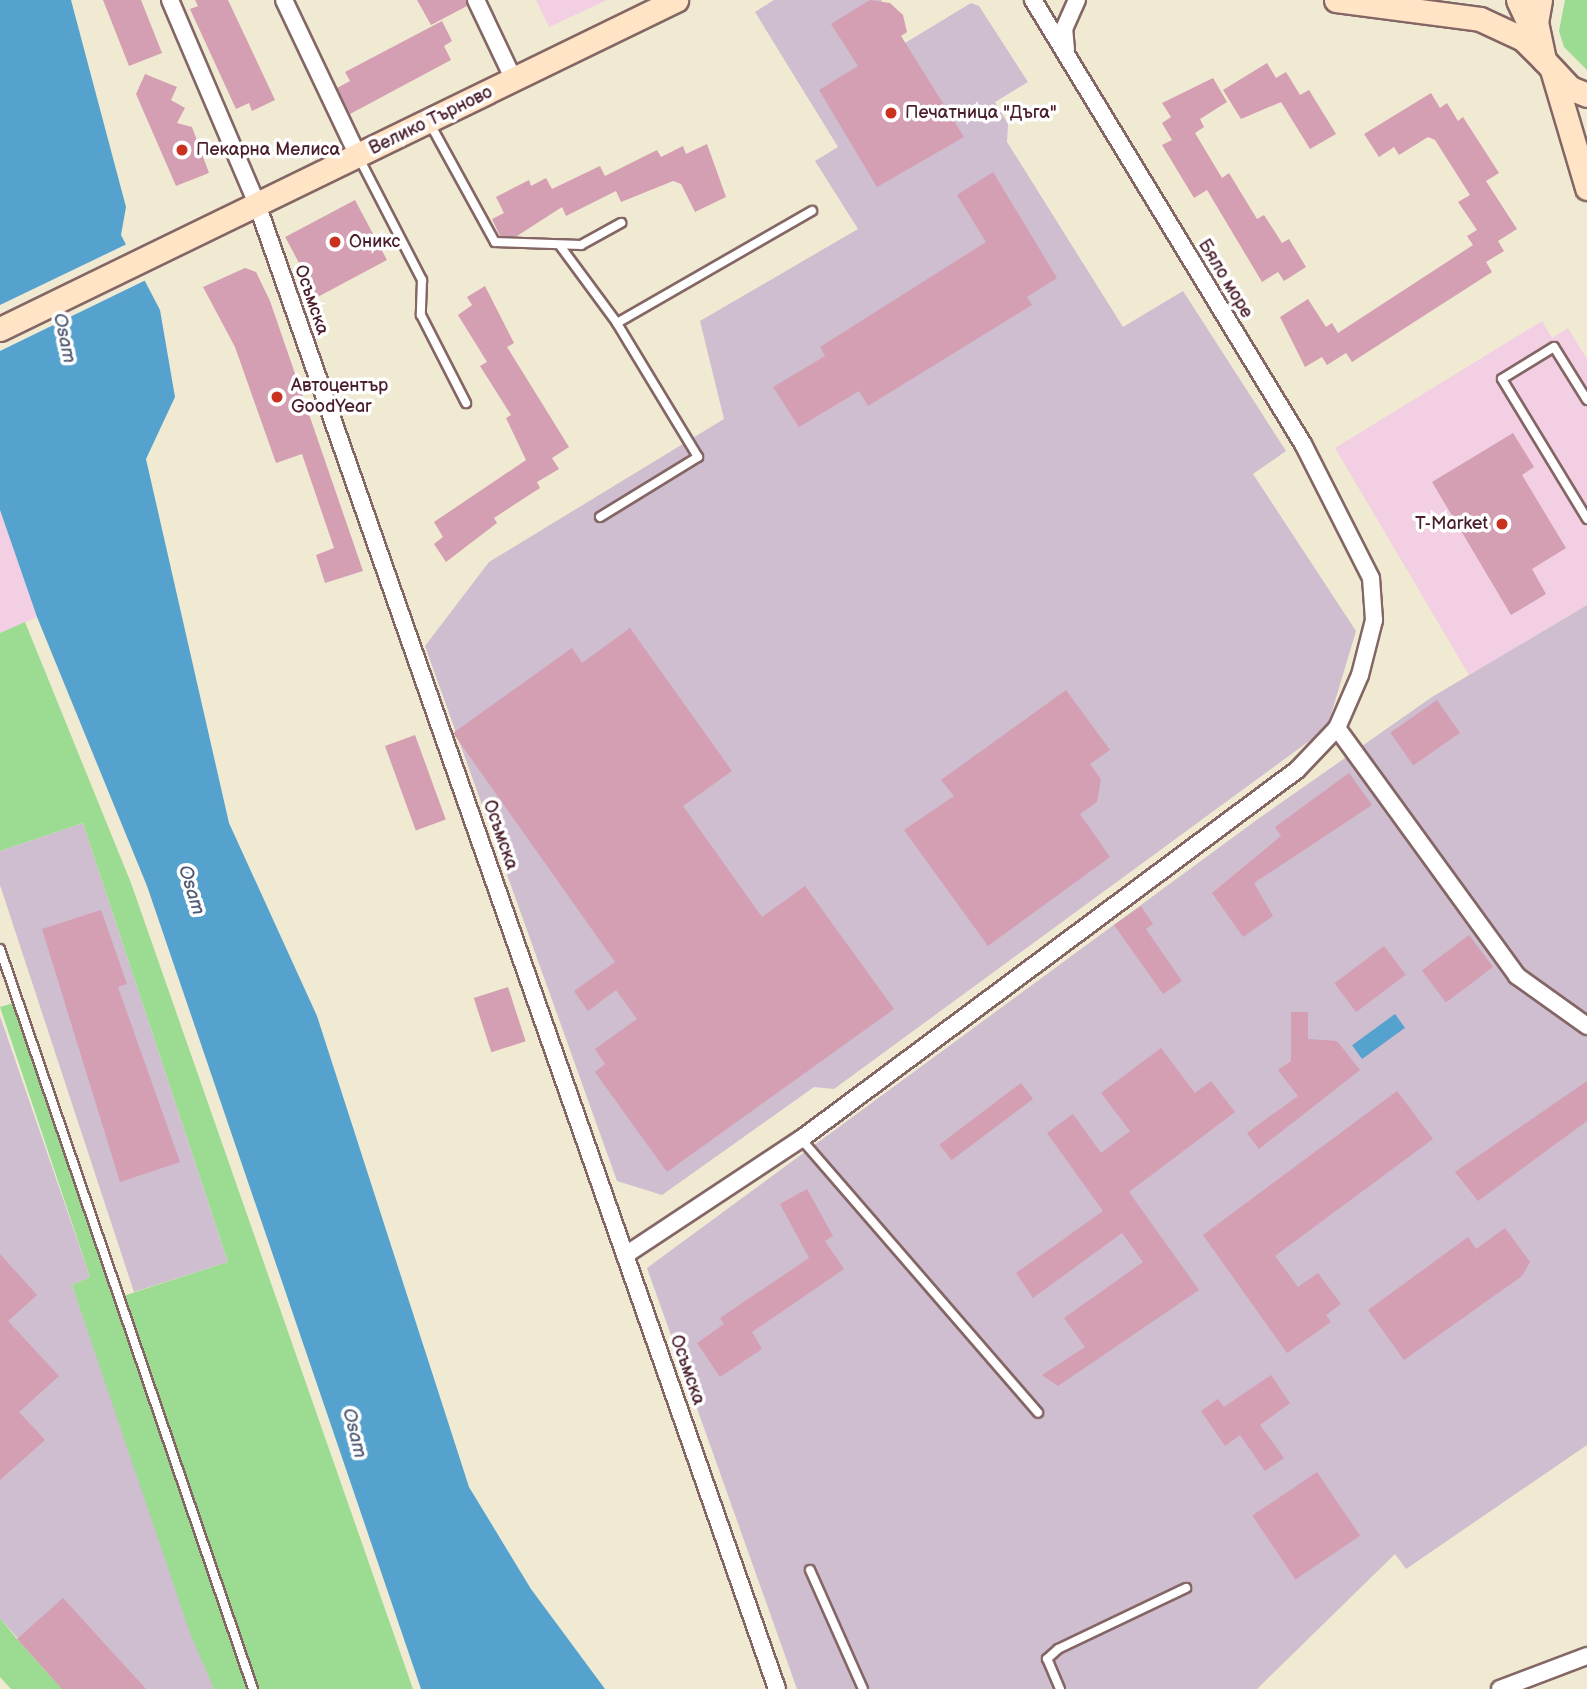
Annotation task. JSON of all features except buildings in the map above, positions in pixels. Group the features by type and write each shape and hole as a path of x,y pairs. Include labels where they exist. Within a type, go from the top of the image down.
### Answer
{"street":[{"name":"Осъмска","path":"170,0 257,204 627,1254 777,1689"},
{"path":"284,0 358,156"},
{"path":"477,0 514,80"},
{"name":"Велико Търново","path":"0,329 676,0"},
{"path":"1059,0 1064,29"},
{"name":"Бяло море","path":"1077,0 1064,29 1066,52 1303,444 1371,578 1374,620 1337,728"},
{"path":"1336,0 1374,2 1480,19 1523,39 1587,95"},
{"path":"1518,0 1546,59 1587,188"},
{"path":"1541,0 1546,59"},
{"path":"1037,4 1066,52"},
{"path":"627,1254 801,1139 1297,770 1337,728 1517,976 1587,1026"},
{"path":"1500,1689 1587,1656"}],"lane":[{"path":"429,122 495,242 561,247 581,245 621,223"},
{"path":"358,156 422,280 421,316 466,403"},
{"path":"617,323 812,211"},
{"path":"561,247 617,323 698,457 600,517"},
{"path":"1587,400 1554,347 1502,379 1587,519"},
{"path":"0,949 253,1689"},
{"path":"801,1139 1038,1413"},
{"path":"810,1570 863,1689"},
{"path":"1060,1689 1047,1659 1058,1649 1186,1588"}],"shaded area":[{"path":"536,0 607,0 549,27"},
{"path":"774,0 881,0 905,43 971,3 979,6 1028,82 995,102 1008,124 1007,142 1123,327 1183,291 1286,451 1253,474 1356,631 1327,728 834,1089 814,1087 662,1195 617,1181 425,646 489,562 724,419 700,321 858,229 815,161 838,147 755,12"},
{"path":"1542,321 1552,338 1568,328 1587,359 1587,605 1469,675 1335,448"},
{"path":"0,510 37,617 0,633"},
{"path":"1587,605 1587,1445 1406,1569 1395,1554 1257,1689 797,1689 647,1268 1258,819 1432,697"},
{"path":"83,823 228,1262 134,1292 0,885 0,851"},
{"path":"0,1016 90,1277 72,1285 214,1689 62,1689 0,1618"}],"green space":[{"path":"1565,0 1587,0 1587,70 1564,47 1559,31"},
{"path":"25,622 131,883 413,1689 214,1689 190,1633 72,1285 90,1277 0,1007 20,1001 120,1297 228,1262 83,823 0,851 0,633"},
{"path":"0,1618 62,1689 11,1689 0,1677"}],"water":[{"name":"Osam","path":"0,0 71,0 126,207 121,235 160,310 175,397 146,459 229,823 317,1016 469,1487 531,1589 605,1689 421,1689 147,886 37,617 0,510"},
{"path":"1395,1014 1405,1028 1362,1059 1352,1045"}],"pier":[{"path":"129,243 148,279 0,351 0,305"}],"place":[{"name":"Печатница \"Дъга\"","path":"891,113"},
{"name":"Пекарна Мелиса","path":"182,150"},
{"name":"Оникс","path":"335,242"},
{"name":"Автоцентър GoodYear","path":"277,397"},
{"name":"T-Market","path":"1502,524"}]}
